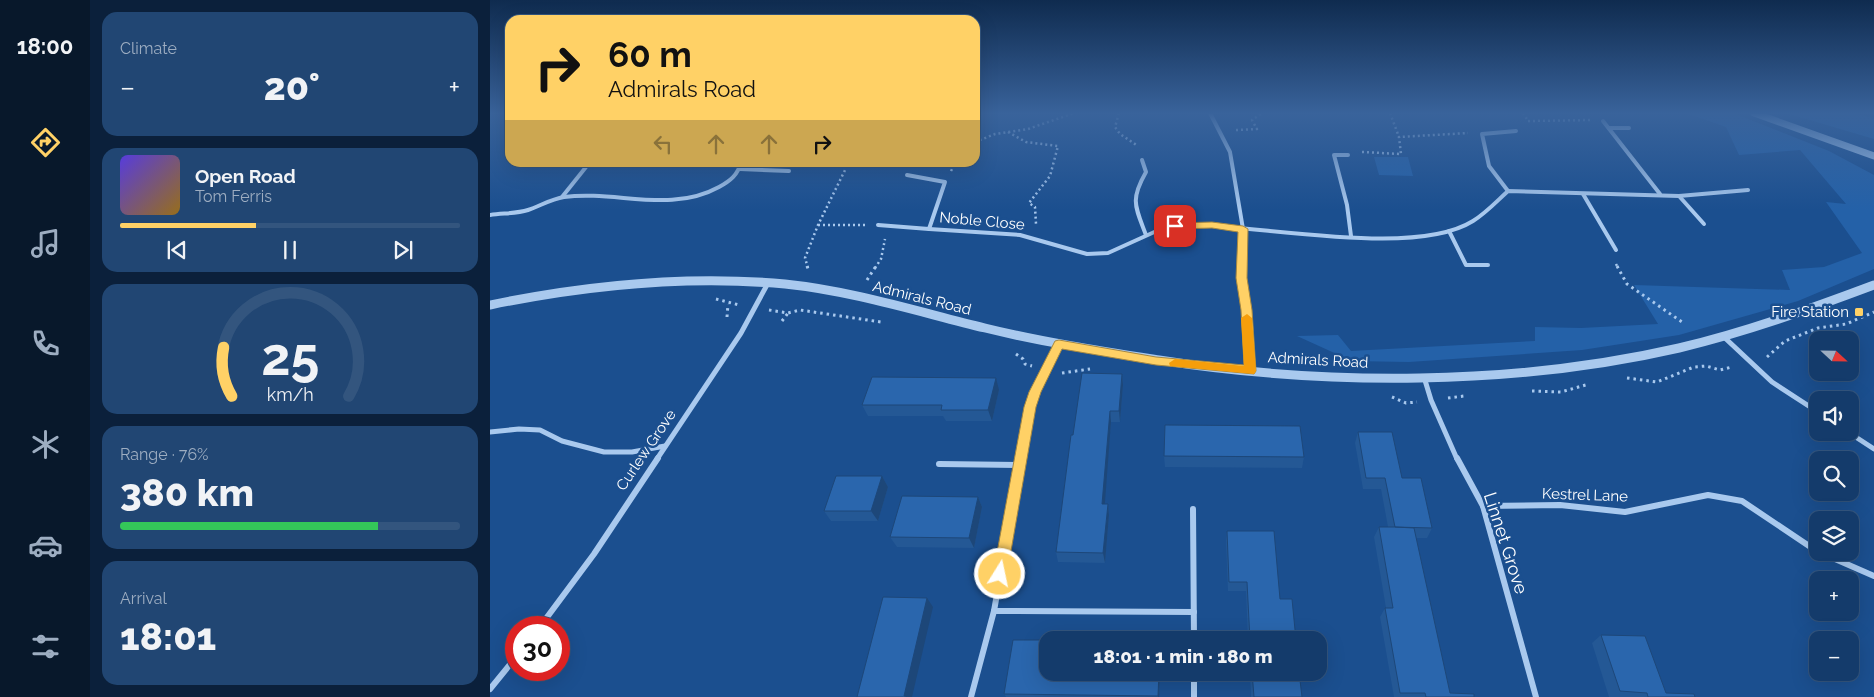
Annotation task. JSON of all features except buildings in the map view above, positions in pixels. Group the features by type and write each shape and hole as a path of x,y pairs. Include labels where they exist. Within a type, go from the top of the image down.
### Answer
{"street":[{"path":"1226,146 1230,152 1243,229 1241,278 1246,310 1250,371"},
{"path":"1483,146 1484,154 1492,174 1508,191 1679,196 1748,190"},
{"path":"1625,146 1642,173 1660,194"},
{"path":"1843,146 1872,156"},
{"path":"1348,155 1334,155 1347,205 1351,236"},
{"path":"1142,160 1146,172 1135,191 1137,211 1146,235"},
{"path":"562,197 586,167"},
{"path":"490,215 524,211 562,197 625,197 661,201 687,200 717,190 735,176 740,169 789,171"},
{"name":"Noble Close","path":"907,175 945,182 929,229"},
{"name":"Noble Close","path":"878,225 974,231 1029,238 1087,254 1108,253 1161,229 1190,225 1351,236 1416,236 1449,231 1473,221 1508,191"},
{"path":"1583,194 1616,250"},
{"path":"1679,196 1704,224"},
{"path":"1449,231 1466,265 1488,265"},
{"name":"Admirals Road","path":"490,305 527,296 638,283 768,282 857,296 1059,344 1156,361 1250,371 1340,377 1424,376 1521,372 1588,365 1725,338 1823,306 1874,285"},
{"name":"Curlew Grove","path":"548,616 594,554 741,333 768,282"},
{"path":"1725,338 1772,382 1809,406"},
{"path":"971,697 994,611 1032,399 1059,344"},
{"name":"Linnet Grove","path":"1424,376 1431,400 1452,451 1483,506 1536,697"},
{"path":"490,432 519,429 540,430 562,441 604,452 632,452 665,446"},
{"path":"1859,439 1874,449"},
{"path":"939,464 1019,465"},
{"name":"Kestrel Lane","path":"1483,506 1560,505 1625,512 1708,495 1742,501 1809,546"},
{"path":"1193,510 1194,631"},
{"name":"Kestrel Lane","path":"1839,561 1874,576"},
{"path":"994,611 1194,612"},
{"path":"490,689 505,671"},
{"path":"1194,681 1194,697"}],"path":[{"path":"1029,238 1037,221 1035,207 1028,203 1032,194 1045,184 1051,171 1058,146 1054,146"},
{"path":"1137,146 1142,149 1142,160"},
{"path":"1348,155 1355,152 1401,154 1400,146"},
{"path":"808,272 805,258 818,225 847,167"},
{"path":"818,225 878,225"},
{"path":"857,296 880,259 888,226"},
{"path":"1616,250 1611,256 1627,284 1682,322"},
{"path":"727,317 728,304"},
{"path":"776,311 788,313 800,310 846,315 890,324"},
{"path":"1770,356 1785,341 1818,328 1846,324 1874,312"},
{"path":"782,321 788,313"},
{"path":"1011,352 1023,359 1025,364"}],"shaded area":[{"path":"1735,146 1815,146 1874,175 1874,269 1798,301 1679,335 1582,350 1409,362 1352,361 1297,336 1338,335 1351,351 1535,341 1535,327 1581,328 1658,324 1634,285 1790,290 1782,270 1824,267 1862,253 1826,202 1846,204 1800,150 1739,155"},
{"path":"1374,157 1408,157 1413,176 1379,175"}],"slow traffic":[{"path":"1175,363 1250,371 1247,318"}],"place":[{"name":"Fire Station","path":"1859,312"}],"route":[{"path":"1000,574 1030,407 1035,392 1059,344 1156,361 1250,371 1246,310 1241,278 1243,229 1212,225 1175,226"}]}
